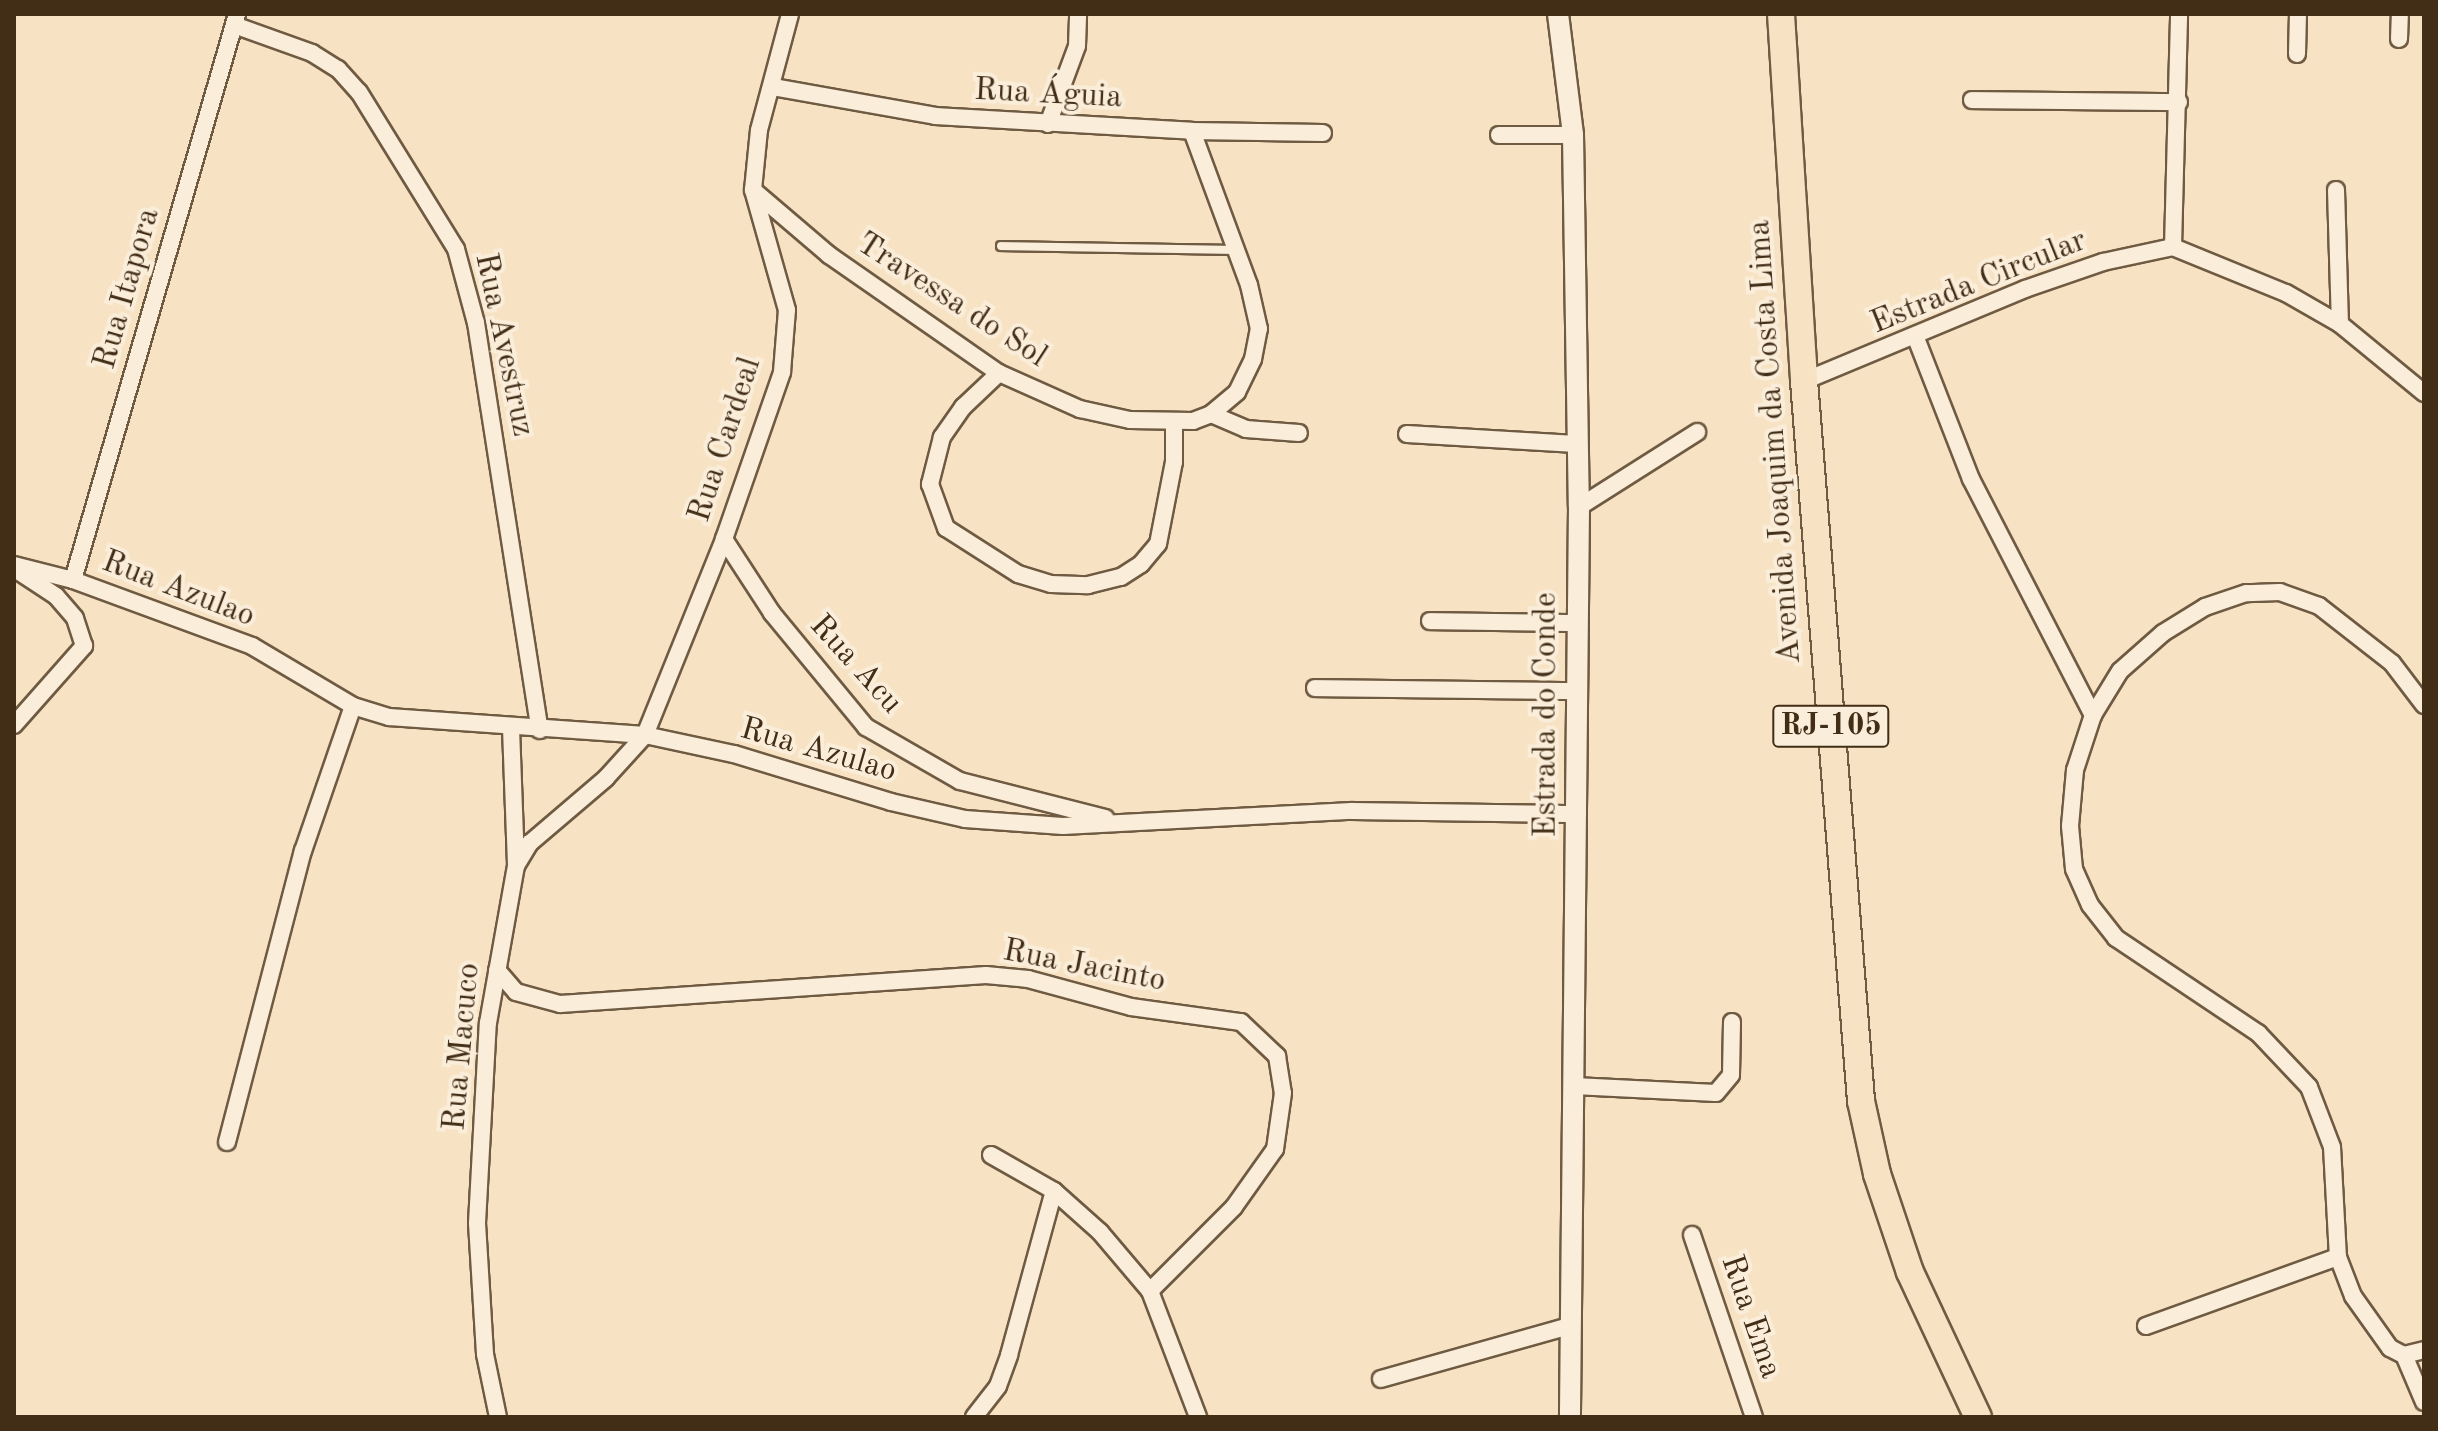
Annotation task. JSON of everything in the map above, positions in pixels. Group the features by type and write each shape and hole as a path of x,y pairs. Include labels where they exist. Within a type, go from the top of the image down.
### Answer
{"main road":[{"name":"Avenida Joaquim da Costa Lima","path":"1781,14 1804,381 1865,1126 1910,1272 1978,1417"}],"street":[{"name":"Rua Cardeal","path":"645,735 724,539 782,372 786,343 782,282 767,251 753,190 759,130 773,87 790,14"},
{"path":"1048,124 1077,46 1078,14"},
{"name":"Estrada do Conde","path":"1558,14 1573,135 1579,507 1570,1417"},
{"path":"2179,14 2173,247 2286,293 2340,324 2424,393"},
{"path":"2297,54 2298,14"},
{"path":"2399,39 2400,14"},
{"name":"Rua Itapora","path":"73,580 236,19"},
{"name":"Rua Avestruz","path":"236,19 312,53 338,69 359,92 456,249 476,323 540,730"},
{"name":"Rua Águia","path":"773,87 884,110 1048,124 1323,133"},
{"path":"1972,100 2179,102"},
{"name":"Travessa do Sol","path":"753,190 829,255 999,373 1080,409 1174,424 1211,414 1237,392 1253,359 1259,329 1249,285 1233,250 1192,131"},
{"path":"1499,135 1573,135"},
{"path":"2336,190 2340,324"},
{"name":"Estrada Circular","path":"1804,381 1916,338 2038,285 2103,262 2173,247"},
{"path":"1916,338 1971,479 2093,715"},
{"path":"999,373 963,407 942,437 930,484 946,528 1018,574 1051,584 1088,585 1121,577 1141,564 1158,544 1168,500 1174,424"},
{"path":"1211,414 1246,429 1299,433"},
{"path":"1579,507 1697,432"},
{"path":"1407,434 1576,444"},
{"name":"Rua Acu","path":"724,539 772,613 866,727 960,781 1120,822"},
{"path":"14,567 56,596 75,618 84,646 76,661 14,725"},
{"name":"Rua Azulao","path":"14,567 73,580 252,646 353,706 420,723 645,735 734,754 891,802 965,819 1063,826 1352,811 1578,814"},
{"path":"2424,705 2392,663 2330,613 2280,592 2246,593 2205,607 2163,633 2120,671 2093,715 2075,770 2070,826 2074,869 2090,905 2116,938 2258,1033 2309,1087 2332,1147 2338,1257 2369,1322 2390,1348 2404,1355 2424,1402"},
{"path":"1430,621 1577,623"},
{"path":"1315,688 1576,691"},
{"path":"227,1142 303,851 353,706"},
{"path":"511,728 516,866"},
{"name":"Rua Macuco","path":"498,1417 485,1354 477,1223 488,1023 516,866 530,843 606,778 645,735"},
{"name":"Rua Jacinto","path":"497,970 516,992 560,1004 986,975 1028,979 1131,1007 1241,1022 1277,1056 1283,1093 1275,1149 1234,1207 1150,1291"},
{"path":"1574,1086 1716,1093 1731,1075 1732,1022"},
{"path":"991,1155 1054,1191 1100,1232 1150,1291 1198,1417"},
{"path":"974,1417 1002,1376 1054,1191"},
{"name":"Rua Ema","path":"1692,1235 1754,1417"},
{"path":"2146,1326 2338,1257"},
{"path":"1381,1379 1569,1326"},
{"path":"2404,1355 2424,1350"}],"lane":[{"path":"1001,246 1233,250"}]}
